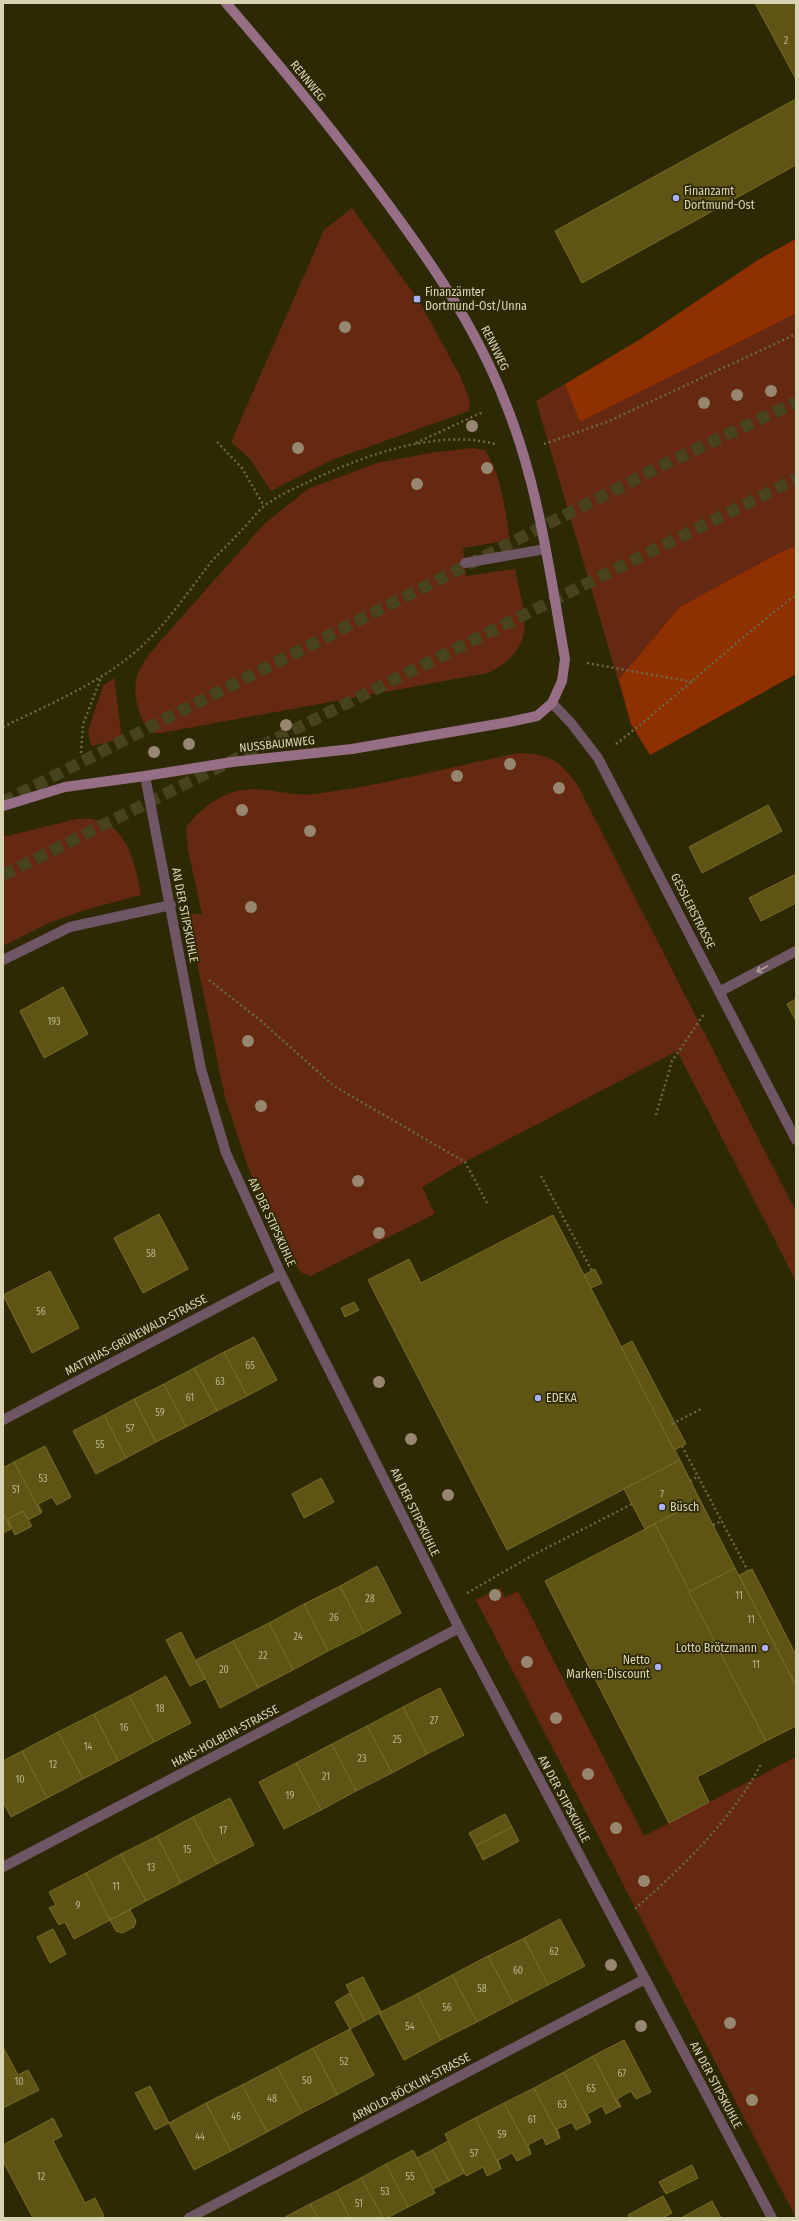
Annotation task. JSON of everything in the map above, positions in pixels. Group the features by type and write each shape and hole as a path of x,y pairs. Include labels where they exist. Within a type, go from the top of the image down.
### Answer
{"street":[{"name":"RENNWEG","path":"226,3 353,158 444,284 478,341 505,401 523,451 545,549 565,660 562,680 552,703"},
{"path":"465,563 545,549"},
{"name":"GESSLERSTRASSE","path":"552,703 572,723 598,758 796,1140"},
{"name":"NUSSBAUMWEG","path":"3,806 65,787 232,762 352,749 509,722 536,716 552,703"},
{"name":"AN DER STIPSKUHLE","path":"145,776 171,905 201,1070 226,1153 281,1274 459,1628 772,2218"},
{"path":"3,960 70,927 171,905"},
{"path":"719,992 796,951"},
{"name":"MATTHIAS-GRÜNEWALD-STRASSE","path":"3,1420 281,1274"},
{"name":"HANS-HOLBEIN-STRASSE","path":"3,1867 459,1628"},
{"name":"ARNOLD-BÖCKLIN-STRASSE","path":"188,2218 645,1979"}],"path":[{"path":"3,727 102,677 143,645 171,614 214,560 264,506 331,470 371,455 414,444 439,441 484,441 523,451 607,422 796,334"},
{"path":"414,444 481,412"},
{"path":"217,442 242,468 264,506"},
{"path":"598,758 693,682 752,629 796,595"},
{"path":"565,660 693,682"},
{"path":"81,753 84,724 102,677"},
{"path":"180,957 260,1020 334,1086 465,1162 488,1204"},
{"path":"656,1115 672,1061 719,992"},
{"path":"541,1176 592,1271"},
{"path":"672,1424 703,1408"},
{"path":"682,1446 748,1571"},
{"path":"690,1481 698,1476"},
{"path":"468,1593 533,1555 632,1504"},
{"path":"713,1525 722,1521"},
{"path":"617,1926 682,1867 733,1806 761,1764"}],"shaded area":[{"path":"352,208 419,301 459,374 470,400 469,411 334,459 271,491 250,459 231,442 324,230"},
{"path":"796,239 796,674 650,755 631,724 536,401 639,340 758,260"},
{"path":"796,239 796,313 580,422 565,384 639,340 758,260"},
{"path":"472,448 485,450 491,460 502,494 510,540 463,548 466,576 515,569 522,601 524,628 522,641 515,652 504,663 488,673 161,733 150,733 142,720 137,704 135,688 140,668 149,654 264,524 308,489 377,463 430,453"},
{"path":"796,546 796,674 650,755 631,724 619,679 680,607 779,553"},
{"path":"114,678 122,739 91,746 88,731 103,686"},
{"path":"518,753 539,755 558,763 577,784 796,1212 796,1281 677,1051 461,1164 422,1187 435,1214 311,1276 302,1273 296,1266 249,1170 225,1097 187,914 202,914 188,850 186,827 208,805 237,791 256,789 296,794 315,794 392,781"},
{"path":"77,819 96,820 107,824 116,831 129,850 141,895 85,910 49,923 3,946 3,837"},
{"path":"500,1588 505,1598 518,1591 644,1836 796,1757 796,2218 476,1600"}],"building":[{"path":"755,3 796,3 796,79"},
{"name":"Finanzamt Dortmund-Ost","path":"796,99 796,165 582,283 555,231"},
{"path":"768,805 782,831 702,873 689,847"},
{"path":"796,874 796,903 761,921 749,898"},
{"path":"63,987 88,1034 44,1058 20,1011"},
{"path":"796,999 796,1021 787,1004"},
{"path":"159,1214 188,1269 143,1293 114,1238"},
{"name":"EDEKA","path":"553,1215 680,1460 507,1550 368,1280 409,1259 421,1283"},
{"path":"595,1269 602,1283 591,1288 584,1275"},
{"path":"50,1271 79,1328 32,1353 3,1295"},
{"path":"354,1302 359,1310 345,1317 341,1308"},
{"path":"254,1337 277,1380 247,1396 224,1352"},
{"path":"632,1341 686,1444 674,1450 621,1347"},
{"path":"224,1352 247,1396 217,1411 194,1368"},
{"path":"194,1368 217,1411 186,1427 164,1384"},
{"path":"164,1384 186,1427 156,1442 134,1399"},
{"path":"134,1399 156,1442 126,1458 104,1415"},
{"path":"104,1415 126,1458 96,1474 73,1431"},
{"path":"45,1446 71,1497 57,1505 52,1497 38,1504 42,1512 41,1513 14,1462"},
{"path":"680,1460 700,1500 645,1529 624,1489"},
{"path":"14,1462 41,1513 28,1520 23,1511 8,1519 11,1529 3,1513 3,1468"},
{"path":"321,1478 334,1502 304,1518 292,1494"},
{"path":"700,1500 735,1568 689,1592 655,1524"},
{"path":"23,1511 32,1526 15,1535 8,1519"},
{"path":"3,1513 11,1529 3,1533"},
{"name":"Netto Marken-Discount","path":"655,1524 766,1741 697,1777 709,1802 669,1823 545,1581"},
{"path":"377,1566 401,1613 364,1633 340,1586"},
{"path":"735,1568 796,1686 796,1726 766,1741 689,1592"},
{"path":"752,1569 796,1655 796,1686 739,1575"},
{"path":"340,1586 364,1633 328,1651 304,1604"},
{"path":"304,1604 328,1651 293,1670 269,1623"},
{"path":"269,1623 293,1670 258,1688 233,1641"},
{"path":"181,1632 205,1679 190,1686 166,1640"},
{"path":"233,1641 258,1688 220,1708 196,1660"},
{"path":"166,1676 191,1723 154,1742 129,1696"},
{"path":"440,1688 464,1735 427,1754 403,1707"},
{"path":"129,1696 154,1742 118,1761 94,1714"},
{"path":"403,1707 427,1754 392,1773 367,1726"},
{"path":"94,1714 118,1761 83,1779 58,1732"},
{"path":"367,1726 392,1773 356,1791 332,1744"},
{"path":"58,1732 83,1779 47,1798 22,1751"},
{"path":"332,1744 356,1791 321,1810 296,1763"},
{"path":"22,1751 47,1798 11,1817 3,1802 3,1761"},
{"path":"296,1763 321,1810 284,1829 259,1782"},
{"path":"230,1798 254,1845 217,1864 193,1817"},
{"path":"505,1814 512,1827 476,1846 469,1833"},
{"path":"193,1817 217,1864 181,1883 157,1836"},
{"path":"512,1827 519,1841 483,1860 476,1846"},
{"path":"157,1836 181,1883 146,1901 121,1854"},
{"path":"121,1854 146,1901 110,1920 86,1873"},
{"path":"86,1873 110,1920 74,1939 65,1922 59,1925 49,1908 56,1905 49,1892"},
{"path":"130,1910 136,1921 134,1927 122,1933 116,1931 110,1920"},
{"path":"560,1919 585,1966 548,1985 524,1938"},
{"path":"53,1929 66,1954 50,1963 37,1937"},
{"path":"524,1938 548,1985 513,2003 488,1956"},
{"path":"488,1956 513,2003 477,2022 452,1975"},
{"path":"452,1975 477,2022 441,2040 417,1994"},
{"path":"363,1977 381,2012 365,2021 346,1985"},
{"path":"350,1993 365,2021 350,2029 335,2002"},
{"path":"417,1994 441,2040 404,2060 379,2013"},
{"path":"350,2029 374,2075 337,2095 313,2048"},
{"path":"624,2040 651,2092 636,2099 631,2091 617,2099 621,2107 619,2107 593,2056"},
{"path":"3,2047 18,2075 28,2070 39,2090 3,2108"},
{"path":"313,2048 337,2095 302,2113 277,2067"},
{"path":"593,2056 619,2107 606,2114 602,2106 587,2114 591,2122 590,2123 564,2072"},
{"path":"277,2067 302,2113 267,2132 242,2085"},
{"path":"564,2072 590,2123 576,2130 572,2122 557,2129 560,2138 534,2088"},
{"path":"242,2085 267,2132 231,2151 206,2103"},
{"path":"150,2086 169,2123 155,2130 135,2093"},
{"path":"534,2088 560,2138 546,2145 543,2137 528,2145 531,2154 504,2103"},
{"path":"206,2103 231,2151 194,2170 169,2123"},
{"path":"504,2103 531,2154 517,2161 512,2153 498,2160 501,2169 475,2118"},
{"path":"53,2118 62,2136 53,2141 85,2203 95,2198 104,2216 99,2218 33,2218 3,2161 3,2145"},
{"path":"475,2118 501,2169 487,2176 483,2167 466,2176 445,2134"},
{"path":"448,2141 464,2173 449,2181 432,2150"},
{"path":"413,2150 435,2193 408,2207 386,2164"},
{"path":"432,2150 449,2181 433,2189 417,2158"},
{"path":"386,2164 408,2207 387,2218 383,2218 361,2178"},
{"path":"692,2165 698,2178 666,2194 659,2182"},
{"path":"361,2178 383,2218 350,2218 336,2191"},
{"path":"336,2191 350,2218 318,2218 310,2204"},
{"path":"663,2196 672,2213 662,2218 629,2218 628,2215"},
{"path":"712,2201 721,2218 681,2218"},
{"path":"310,2204 318,2218 285,2218 285,2217"}],"tunnel":[{"path":"3,802 669,462 796,402"},
{"path":"3,875 796,479"}],"place":[{"name":"Finanzamt Dortmund-Ost","path":"676,198"},
{"name":"Finanzämter Dortmund-Ost/Unna","path":"417,299"},
{"name":"EDEKA","path":"538,1398"},
{"name":"Büsch","path":"662,1507"},
{"name":"Lotto Brötzmann","path":"765,1648"},
{"name":"Netto Marken-Discount","path":"658,1667"}]}
